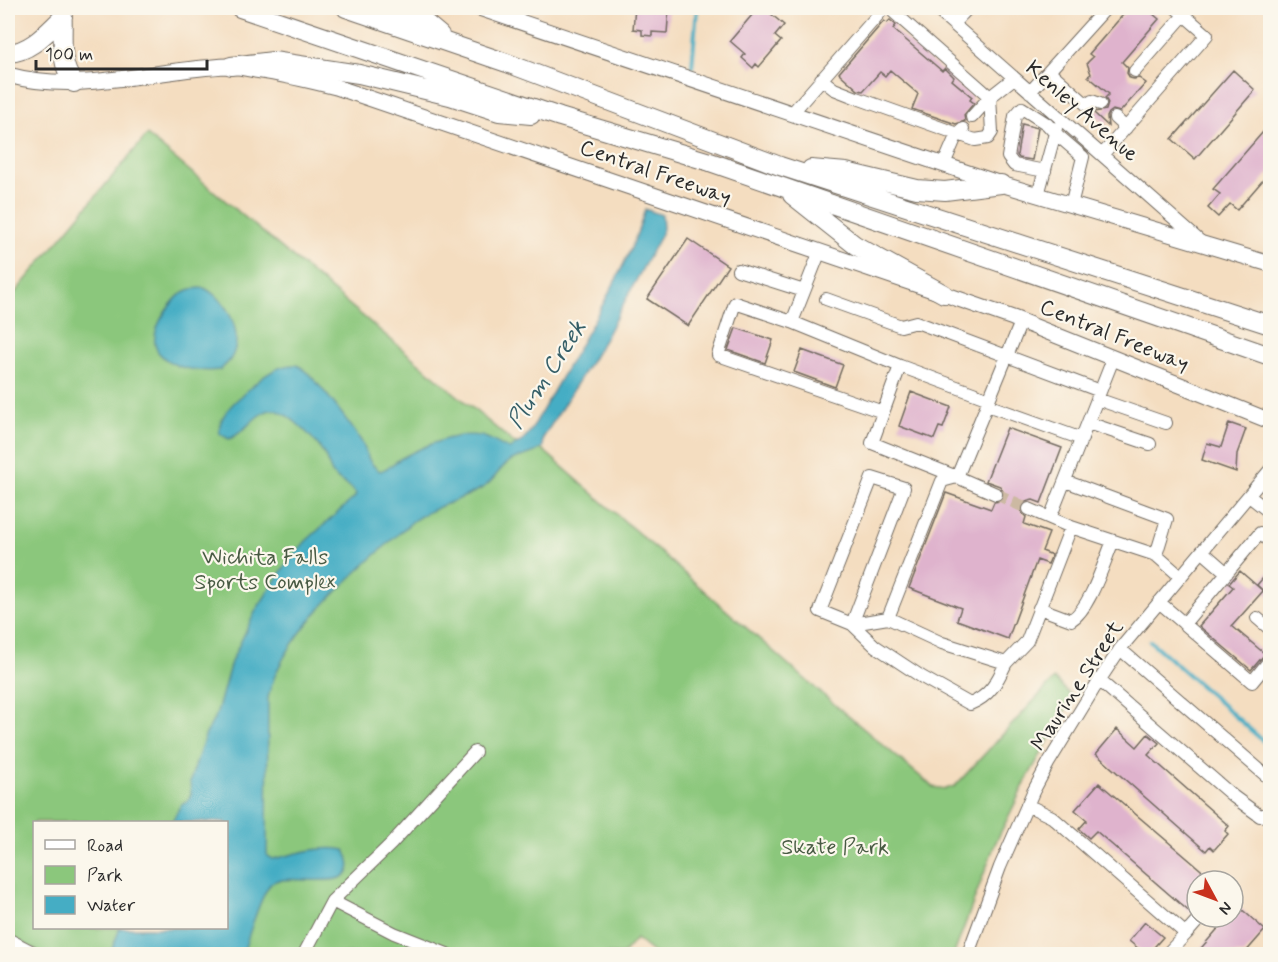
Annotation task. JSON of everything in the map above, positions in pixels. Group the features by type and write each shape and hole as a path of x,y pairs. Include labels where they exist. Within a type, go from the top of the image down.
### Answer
{"highway":[{"name":"Central Freeway","path":"240,8 560,117 710,162 1270,356"},
{"name":"Central Freeway","path":"346,8 448,42 780,166 1270,326"},
{"path":"399,8 416,15 448,42"},
{"path":"8,53 15,53 32,45 62,12"},
{"path":"62,12 64,65 67,75 74,83"},
{"path":"231,66 273,61 359,74 450,96 499,112 560,117"},
{"path":"780,166 846,172 917,189 945,191 1001,184"},
{"path":"782,187 855,245 944,294"}],"main road":[{"path":"479,8 503,11 1001,184 1270,264"},
{"name":"Central Freeway","path":"8,75 49,82 74,83 184,69 231,66 289,75 336,87 944,294 1021,322 1270,422"},
{"path":"8,940 33,954"}],"street":[{"path":"793,112 884,8"},
{"path":"821,80 849,95 960,131 975,140 988,138 992,132 990,97 889,8"},
{"name":"Kenley Avenue","path":"934,8 1203,244"},
{"path":"953,24 968,8"},
{"path":"1030,92 1106,8"},
{"path":"1102,155 1207,34 1180,11 1135,71"},
{"path":"1049,71 1086,105 1092,101 1100,104"},
{"path":"972,117 990,97 1014,78"},
{"path":"1045,171 1014,165 1008,157 1015,116 1022,108 1035,115 1083,157 1071,205"},
{"path":"1038,195 1060,118"},
{"path":"1115,118 1126,128"},
{"path":"944,164 960,131"},
{"path":"792,322 820,251"},
{"path":"738,270 804,291"},
{"path":"826,299 901,326 916,322 1008,355 1166,423"},
{"path":"883,412 718,355 735,303 792,322 1082,439"},
{"path":"957,477 1021,322"},
{"path":"1050,518 1113,359"},
{"path":"900,366 872,443 996,494"},
{"path":"1088,423 1150,444"},
{"name":"Maurine Street","path":"968,954 1000,867 1027,805 1049,762 1100,680 1120,649 1270,470"},
{"path":"888,618 942,481 957,477"},
{"path":"852,624 904,488 872,478 820,611 852,624 875,646 921,677 970,704 983,699 998,679 1006,663 1027,640 1071,527"},
{"path":"1065,481 1167,519 1156,555"},
{"path":"1249,496 1269,510"},
{"path":"1029,509 1071,527 1156,555 1181,577"},
{"path":"1184,624 1260,533 1270,542"},
{"path":"1039,608 1071,620 1078,616 1087,602 1113,541"},
{"path":"1203,552 1227,573"},
{"path":"1159,602 1252,682 1270,660"},
{"path":"852,624 888,618 942,644 1006,663"},
{"path":"1257,618 1270,629"},
{"path":"1120,649 1270,779"},
{"path":"1100,680 1234,797 1260,816 1270,813"},
{"path":"304,954 332,901 391,844 475,752"},
{"path":"1027,805 1052,817 1186,934"},
{"path":"332,901 394,933 447,954"},
{"path":"1167,954 1190,929"}],"green space":[{"name":"Wichita Falls Sports Complex","path":"147,135 513,442 542,449 821,693 933,787 946,789 955,786 1054,679 1073,697 1028,777 995,844 954,954 655,954 636,939 623,954 43,954 8,935 8,301"}],"water":[{"path":"645,209 662,215 663,228 660,236 604,340 543,438 543,447 510,461 484,487 431,510 413,521 327,601 290,648 276,673 268,698 267,856 272,859 318,849 345,850 350,865 347,874 339,879 273,882 264,894 243,954 110,954 120,929 228,929 228,821 173,821 181,805 188,801 191,794 190,781 205,736 217,713 231,662 256,610 285,566 306,541 356,494 332,473 323,452 292,419 276,410 270,410 254,419 240,433 229,439 220,434 220,424 228,410 264,376 279,368 296,365 310,375 330,398 361,441 372,464 380,471 428,445 460,436 484,437 510,449 523,440 532,429 609,293 638,231"},
{"path":"204,288 220,300 227,309 235,329 234,350 230,360 220,370 204,371 179,366 165,359 155,346 157,328 173,302 188,290"}],"building":[{"path":"635,8 669,8 667,33 652,32 652,36 642,35 642,30 633,29"},
{"path":"758,8 764,8 784,25 775,36 781,41 759,67 756,64 753,68 742,58 745,54 730,41"},
{"path":"1129,8 1146,8 1159,19 1122,62 1128,68 1127,73 1130,78 1139,78 1146,83 1120,112 1113,110 1109,113 1108,126 1093,112 1106,110 1108,103 1105,98 1109,94 1088,76 1091,74 1087,63 1093,57 1089,54"},
{"path":"890,20 896,25 893,29 942,71 945,68 954,77 952,80 972,97 970,100 974,103 964,115 965,121 956,124 912,109 918,94 890,70 885,76 880,72 863,91 858,90 839,73 884,21 887,23"},
{"path":"1233,70 1255,90 1195,159 1172,139"},
{"path":"1022,124 1038,128 1032,160 1019,158 1017,155"},
{"path":"1270,124 1270,172 1237,210 1230,204 1218,217 1208,208 1220,194 1213,189"},
{"path":"688,239 728,266 688,326 647,299"},
{"path":"736,328 773,340 765,363 728,350"},
{"path":"802,350 843,365 835,387 794,372"},
{"path":"911,392 951,407 943,428 939,427 934,439 899,426"},
{"path":"1229,423 1246,429 1237,454 1236,472 1202,460 1207,443 1221,447"},
{"path":"1007,428 1062,448 1041,503 1033,500 1021,506 1022,513 1026,517 1024,524 1049,533 1042,551 1052,555 1048,564 1037,560 1008,639 957,620 961,608 909,588 946,493 991,509 994,502 1003,498 1004,493 1000,486 986,481"},
{"path":"1270,570 1270,597 1257,585"},
{"path":"1240,571 1263,591 1232,626 1265,654 1251,670 1199,626 1233,587 1229,584"},
{"path":"1117,729 1137,747 1148,734 1159,743 1148,755 1229,826 1225,831 1228,834 1214,850 1210,846 1206,851 1096,754"},
{"path":"1099,783 1200,869 1185,869 1185,908 1096,831 1089,838 1079,829 1087,820 1075,810"},
{"path":"1245,912 1265,930 1244,954 1196,954 1218,929 1245,929"},
{"path":"1145,922 1163,937 1148,954 1129,941"}],"waterway":[{"name":"Plum Creek","path":"692,67 697,8"},
{"path":"1150,641 1270,747"}],"tunnel":[{"path":"996,494 1029,509"}],"park label":[{"name":"Skate Park","path":"835,846"}]}
